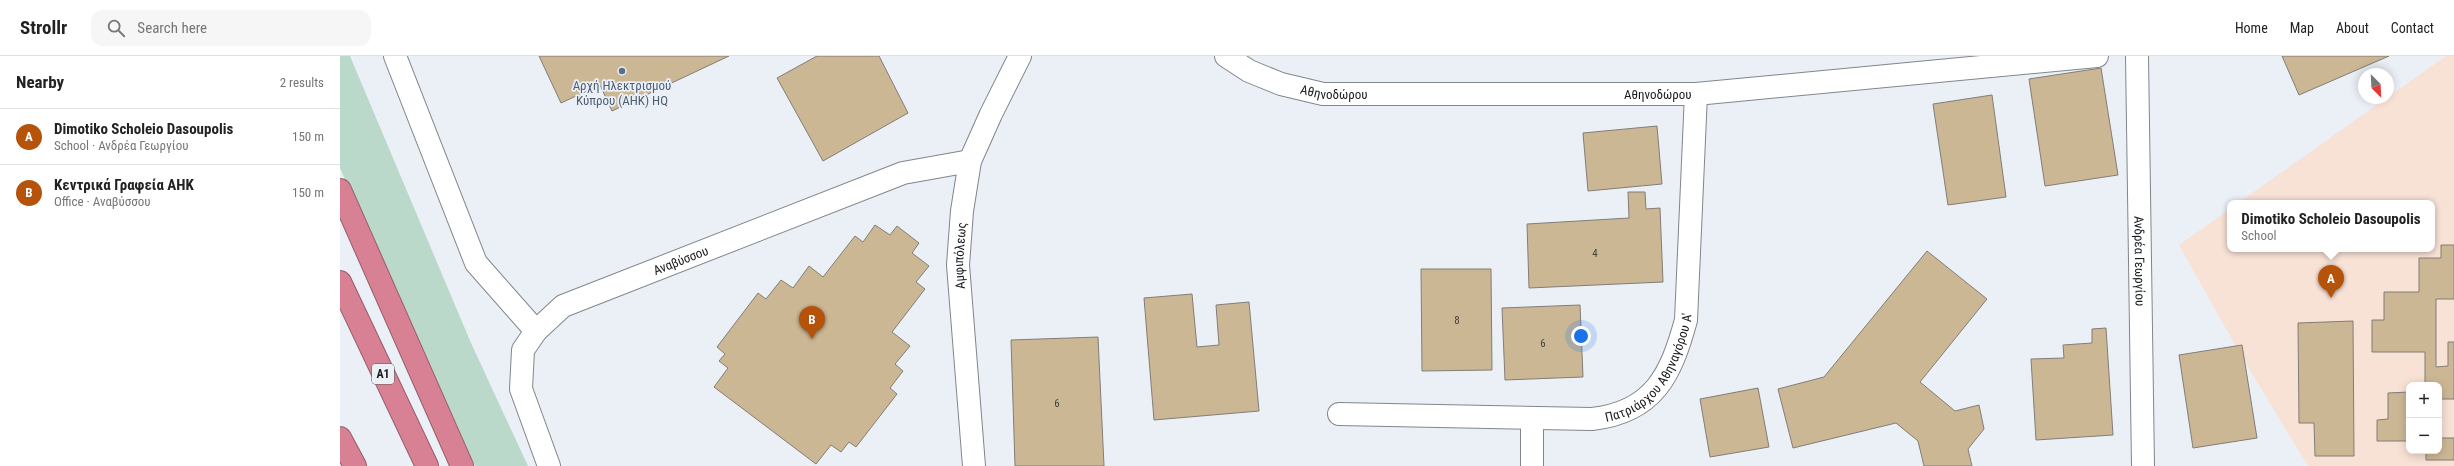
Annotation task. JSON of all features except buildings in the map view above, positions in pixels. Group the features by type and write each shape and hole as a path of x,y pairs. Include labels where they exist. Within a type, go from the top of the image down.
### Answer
{"highway":[{"path":"340,190 462,466"},
{"name":"A1","path":"340,282 427,466"},
{"path":"340,438 355,466"}],"street":[{"path":"395,56 476,263 536,331"},
{"name":"Αμφιπόλεως","path":"974,466 958,266 962,211 970,161 991,114 1020,56"},
{"name":"Αθηνοδώρου","path":"1226,56 1249,71 1281,84 1323,94 1696,94 2097,56"},
{"name":"Ανδρέα Γεωργίου","path":"2137,56 2144,466"},
{"name":"Πατριάρχου Αθηναγόρου Α'","path":"1338,414 1532,419 1599,418 1613,417 1635,407 1653,394 1677,352 1686,320 1696,94"},
{"name":"Αναβύσσου","path":"549,466 521,390 523,350 536,331 563,306 903,173 970,161"},
{"path":"1532,419 1532,466"}],"shaded area":[{"path":"2446,56 2454,56 2454,466 2308,466 2239,352 2179,245 2227,211 2227,252 2435,252 2435,200 2242,200 2378,104 2394,104 2394,93"}],"green space":[{"path":"340,56 350,56 471,343 528,466 475,466 434,387 340,168"}],"place":[{"name":"Αρχή Ηλεκτρισμού Κύπρου (ΑΗΚ) HQ","path":"622,71"},
{"name":"Dimotiko Scholeio Dasoupolis","path":"2331,298"},
{"name":"Κεντρικά Γραφεία ΑΗΚ","path":"812,339"}]}
